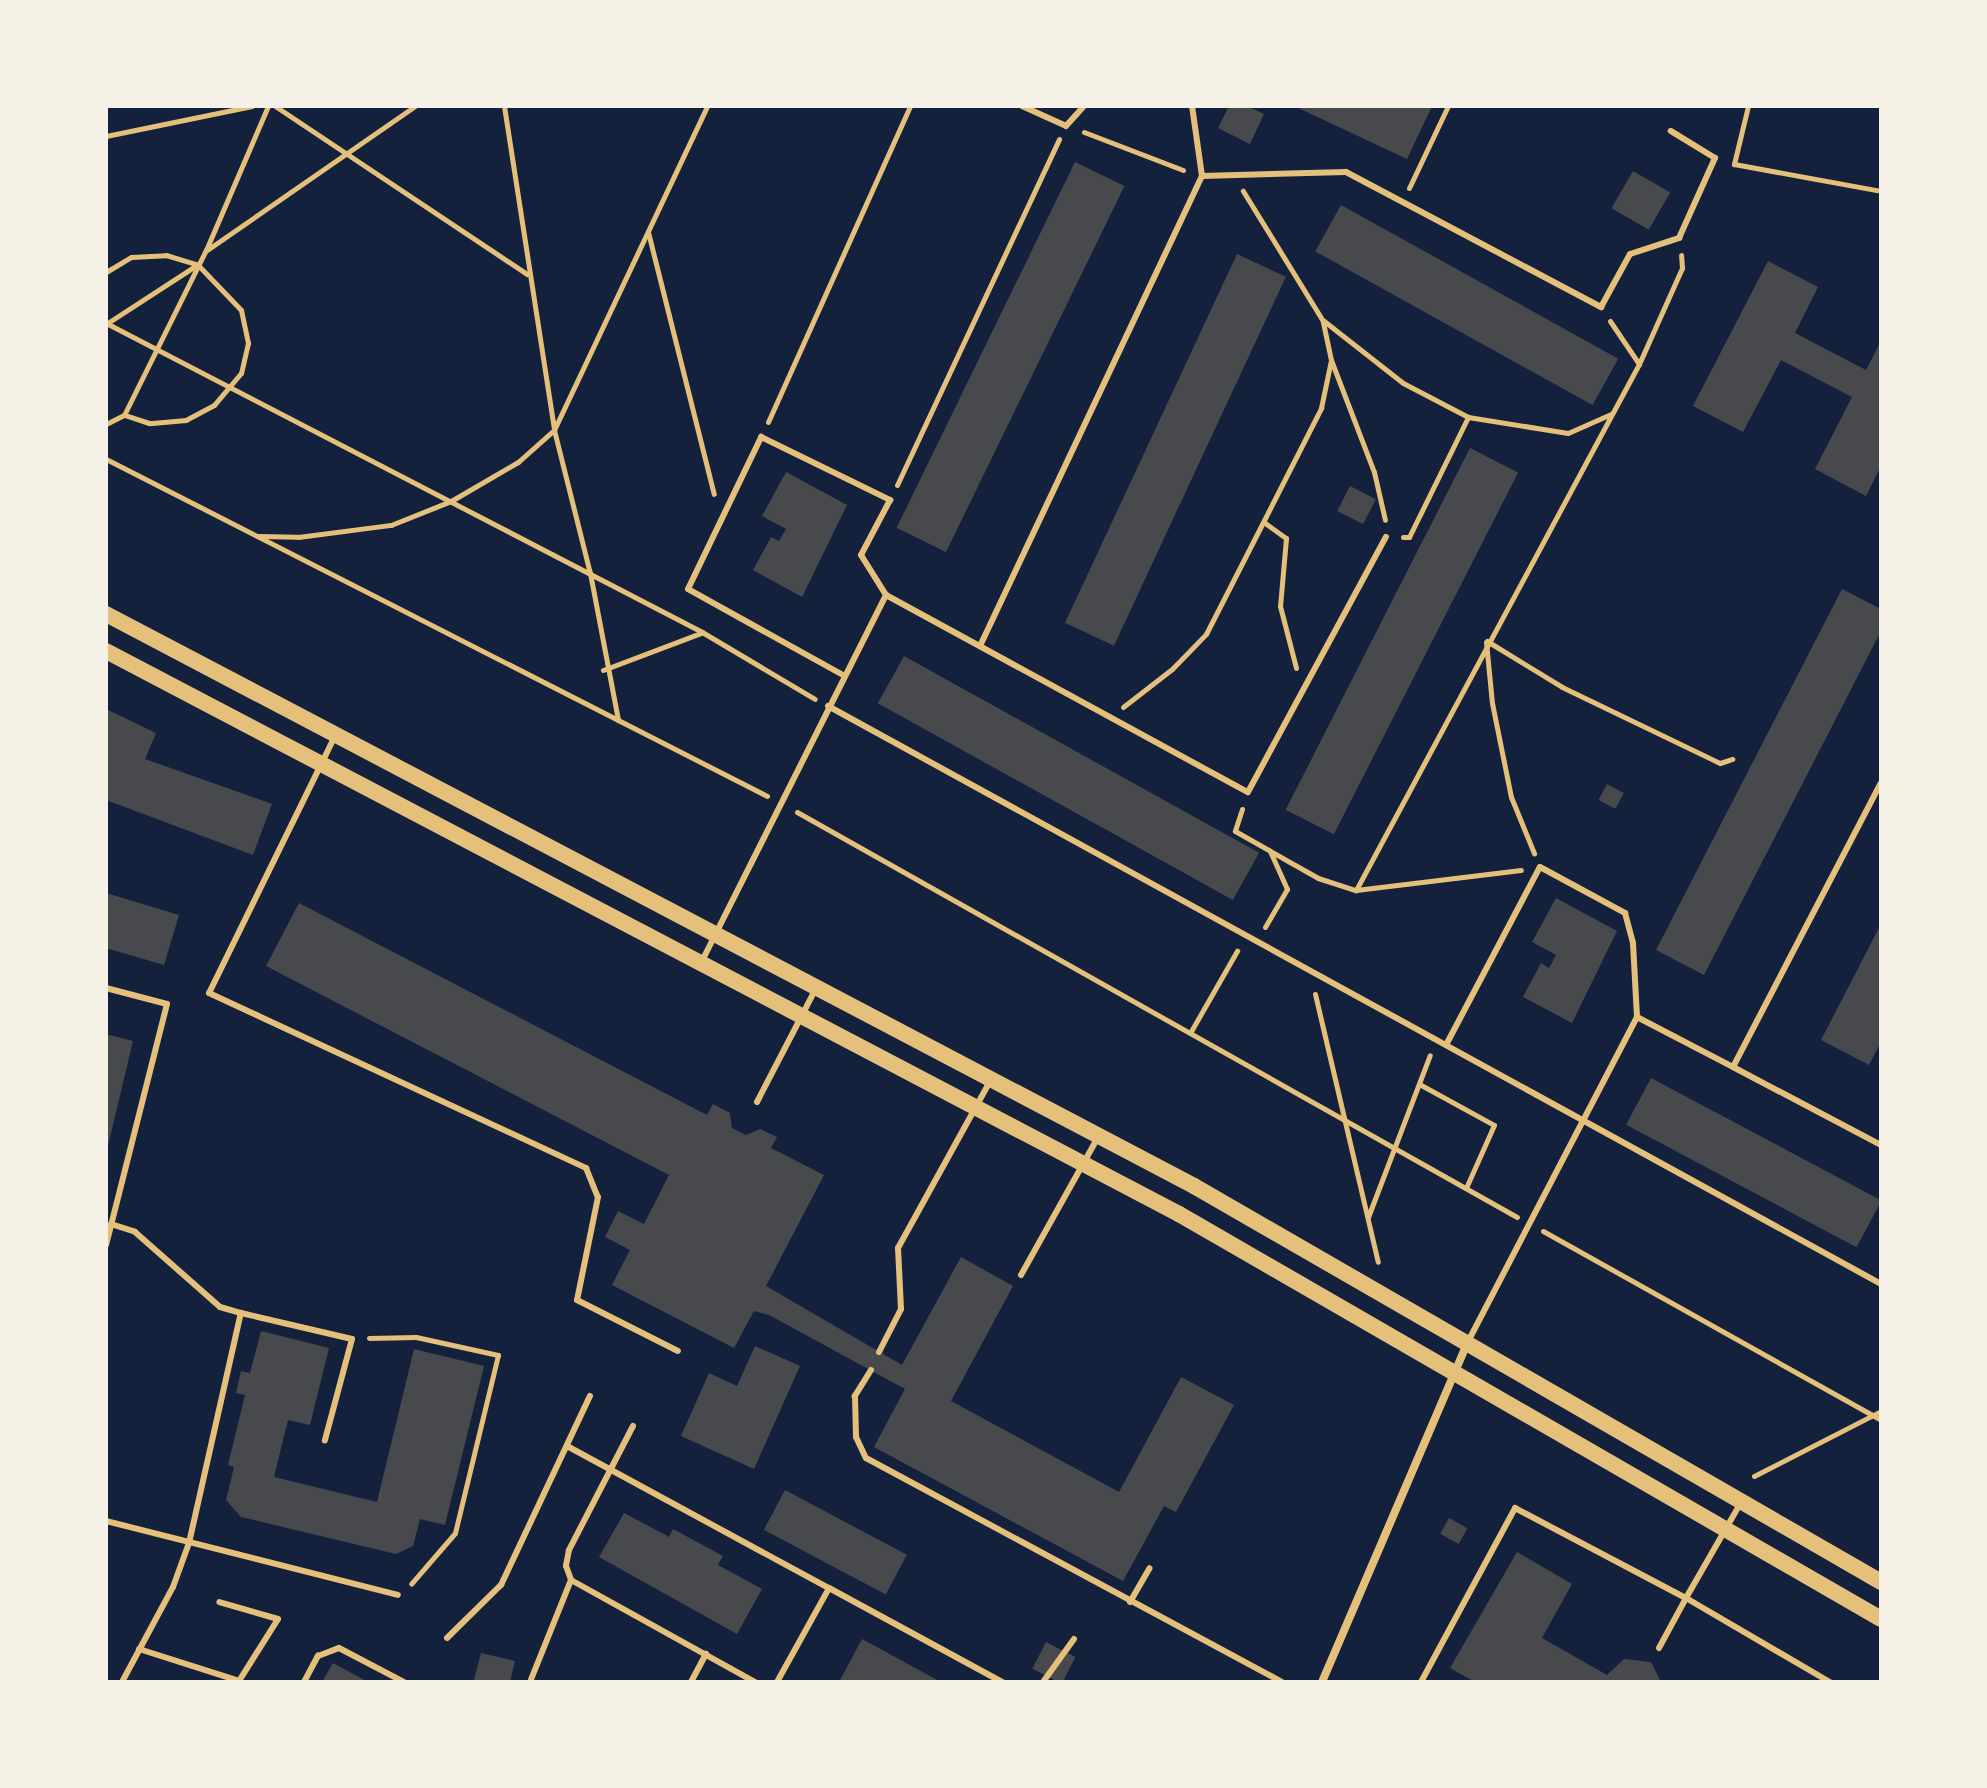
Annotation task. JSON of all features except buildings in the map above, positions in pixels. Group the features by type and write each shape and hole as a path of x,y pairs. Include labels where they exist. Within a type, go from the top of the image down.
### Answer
{"main road":[{"path":"106,614 1099,1136 1468,1341 1881,1582"},
{"path":"106,651 1083,1163 1455,1372 1881,1619"}],"street":[{"path":"1322,1682 1468,1341"}],"lane":[{"path":"1022,106 1066,126 1084,106"},
{"path":"980,646 1202,176 1192,106"},
{"path":"1202,176 1346,172 1601,307 1630,254 1679,238 1715,158 1671,131"},
{"path":"843,675 688,589 761,437 890,500 861,555 886,595 1248,792 1386,537"},
{"path":"701,963 843,675 886,595"},
{"path":"828,706 1881,1284"},
{"path":"335,735 209,993 586,1168 598,1197 577,1300 678,1351"},
{"path":"1733,1067 1881,783"},
{"path":"1446,1045 1540,867 1625,913 1633,943 1637,1017 1527,1222 1468,1341"},
{"path":"757,1102 817,987"},
{"path":"106,988 167,1004 106,1245"},
{"path":"1637,1017 1881,1145"},
{"path":"879,1352 901,1309 898,1248 992,1079"},
{"path":"1021,1275 1099,1136"},
{"path":"111,1224 135,1232 220,1307 352,1339 325,1440"},
{"path":"122,1682 173,1587 189,1543 241,1313"},
{"path":"871,1370 855,1396 856,1437 866,1458 1282,1682"},
{"path":"447,1638 501,1585 590,1396"},
{"path":"530,1682 571,1580 566,1566 569,1550 633,1426"},
{"path":"567,1446 1002,1682"},
{"path":"1659,1648 1741,1501"},
{"path":"1421,1682 1515,1508 1686,1598 1830,1682"},
{"path":"106,1521 398,1595"},
{"path":"1130,1602 1150,1568"},
{"path":"571,1580 755,1682"},
{"path":"777,1682 829,1588"},
{"path":"139,1649 239,1681 278,1619 219,1602"},
{"path":"1043,1682 1074,1639"},
{"path":"304,1682 318,1656 339,1648 404,1682"},
{"path":"691,1682 706,1654"}],"path":[{"path":"106,136 252,106"},
{"path":"106,424 124,415 206,250 268,106"},
{"path":"275,106 527,275"},
{"path":"206,250 347,157 415,106"},
{"path":"504,106 527,275 554,430 590,573 605,669 618,720"},
{"path":"254,536 298,537 391,525 451,501 518,462 554,430 707,106"},
{"path":"761,437 910,106"},
{"path":"1402,202 1448,106"},
{"path":"1748,106 1734,164 1881,191"},
{"path":"890,500 1066,126 1202,176"},
{"path":"1232,175 1271,228 1323,321 1331,360 1383,501 1386,537 1409,537 1468,417"},
{"path":"648,231 721,521"},
{"path":"1356,890 1486,641 1639,364 1682,268 1679,238"},
{"path":"106,272 131,257 166,255 198,265 241,310 248,343 241,373 214,405 186,420 149,423 124,415"},
{"path":"198,265 106,323 702,632 828,706"},
{"path":"1601,307 1639,364"},
{"path":"1323,321 1403,383 1468,417 1568,433 1611,413"},
{"path":"1110,717 1172,669 1206,634 1321,408 1331,360"},
{"path":"106,459 781,803 1881,1420"},
{"path":"1265,523 1286,538 1280,606 1287,647 1305,688"},
{"path":"605,669 702,632"},
{"path":"1486,641 1562,687 1720,763 1732,759"},
{"path":"1248,792 1235,831 1318,878 1356,890 1540,867 1511,797 1492,703 1486,641"},
{"path":"1257,942 1287,889 1270,851"},
{"path":"1190,1033 1246,936"},
{"path":"1309,970 1378,1262"},
{"path":"1367,1218 1397,1150 1434,1039"},
{"path":"1421,1085 1494,1125 1466,1188"},
{"path":"352,1339 416,1337 498,1355 455,1533 430,1566 398,1595"},
{"path":"1754,1476 1881,1411"}]}
